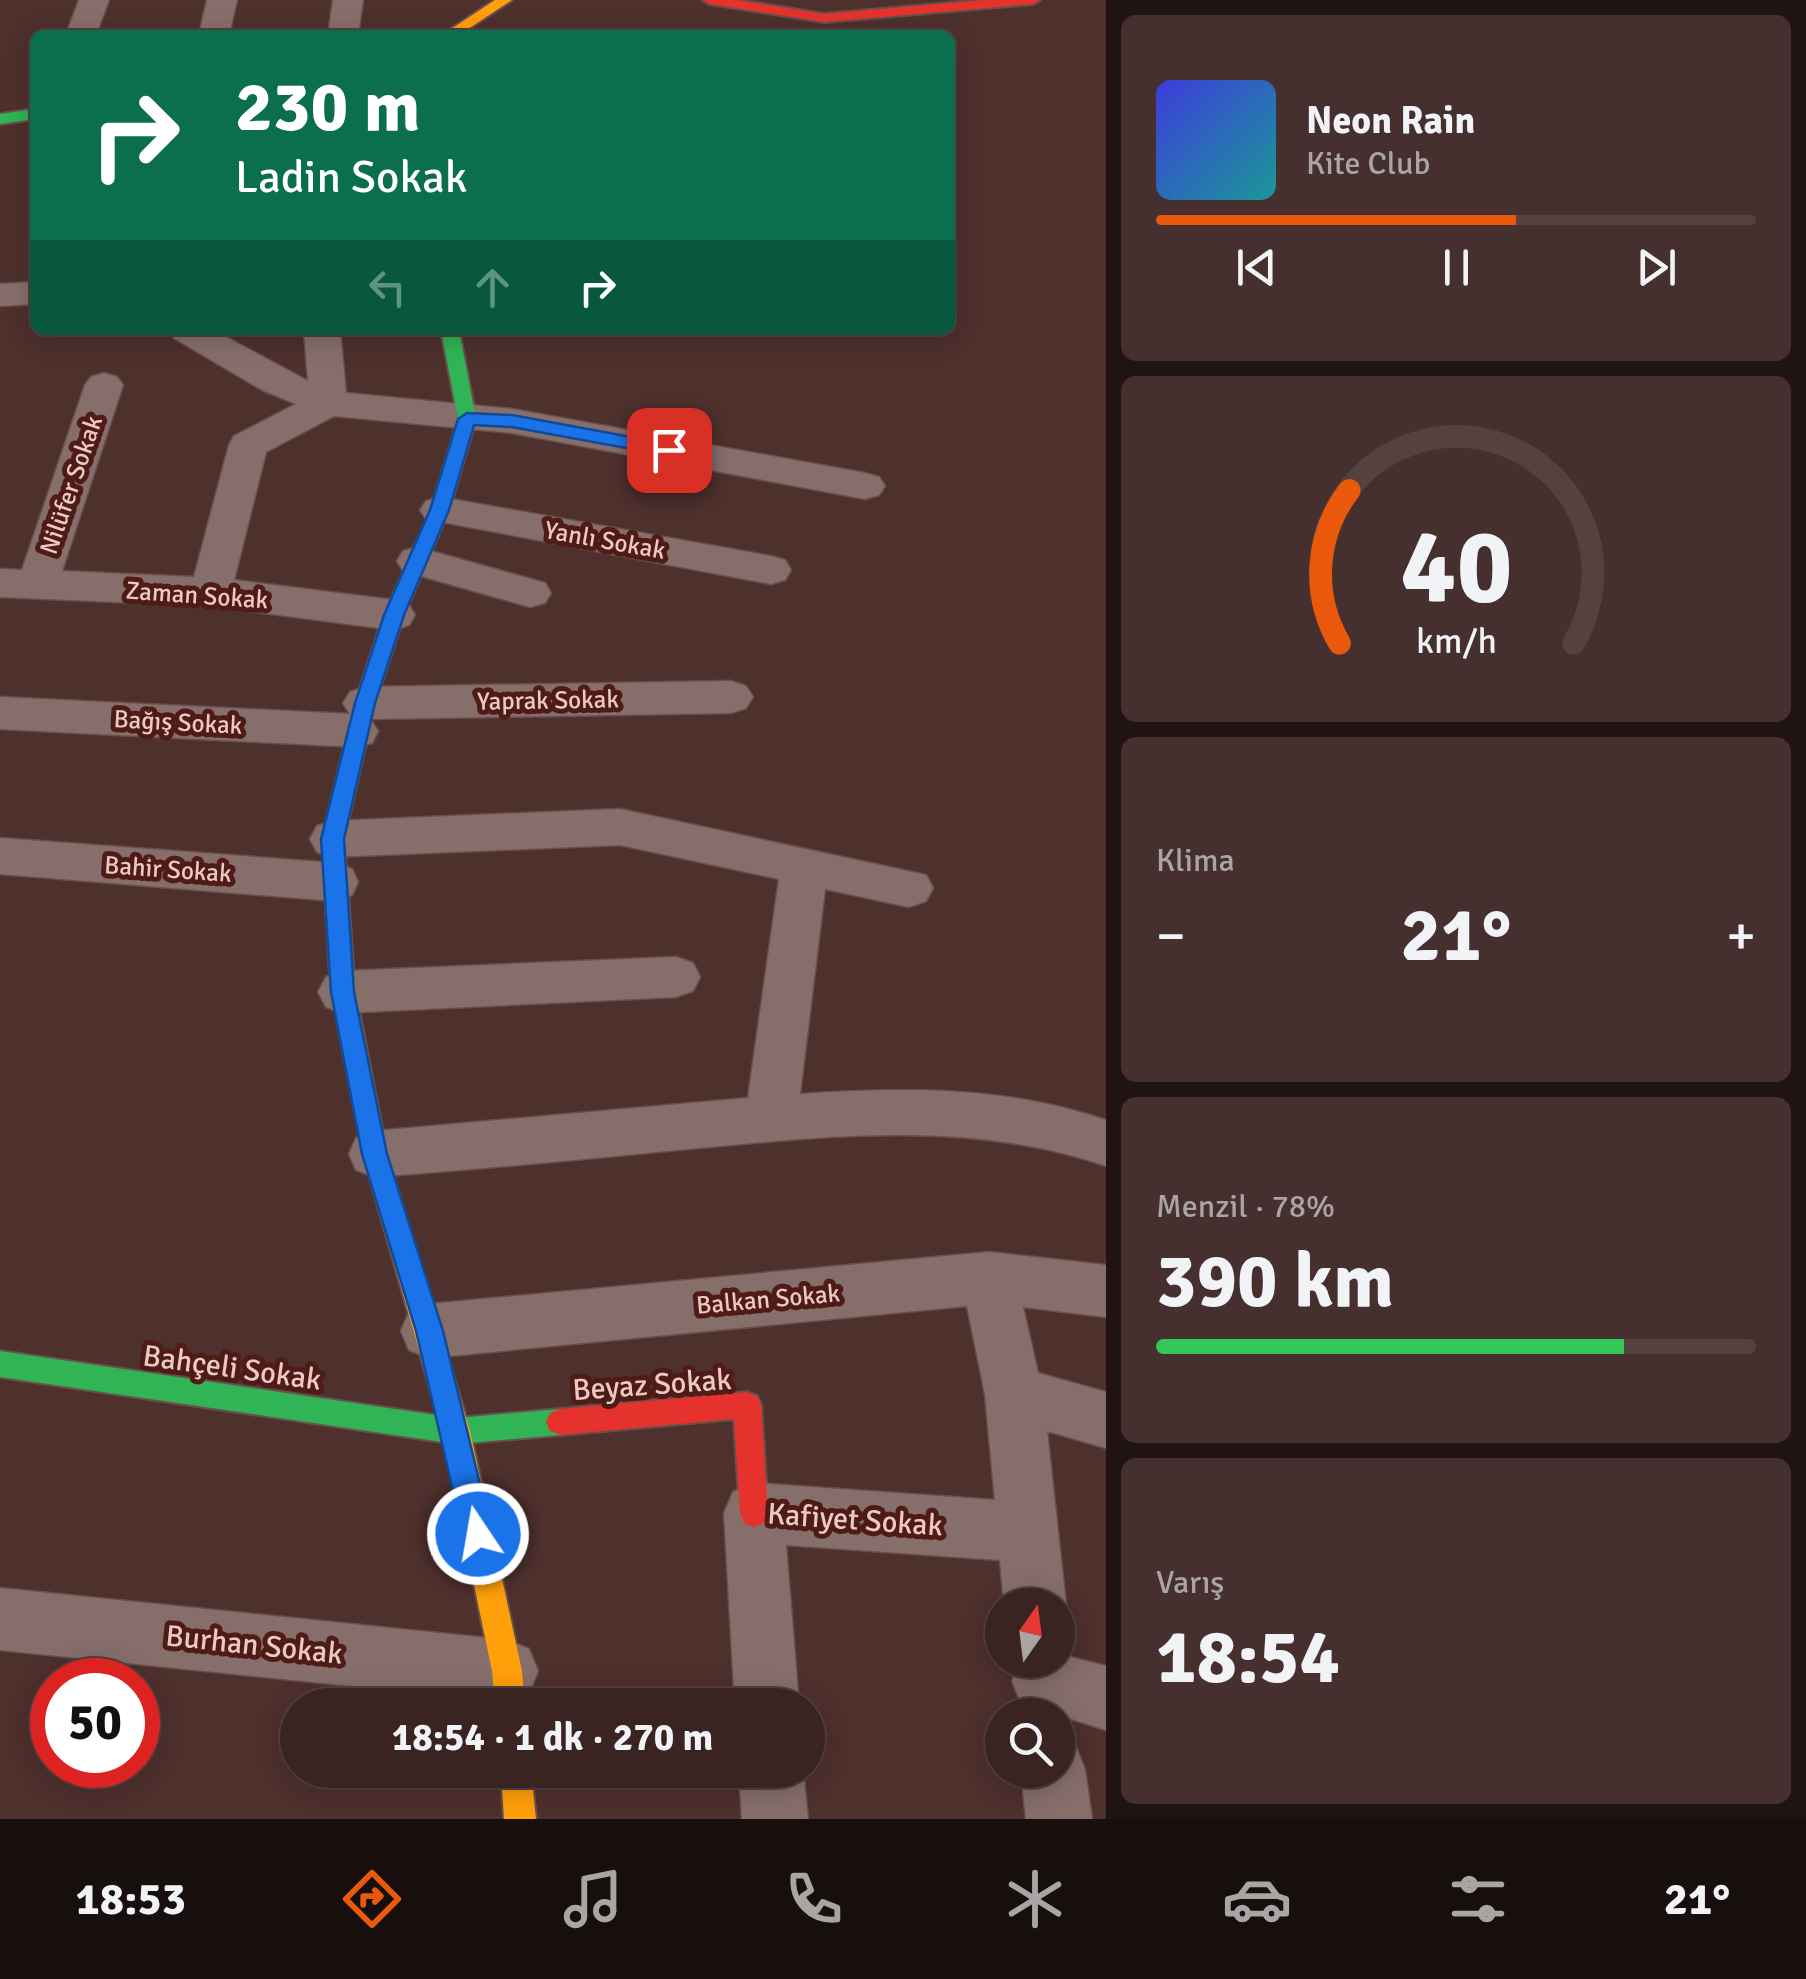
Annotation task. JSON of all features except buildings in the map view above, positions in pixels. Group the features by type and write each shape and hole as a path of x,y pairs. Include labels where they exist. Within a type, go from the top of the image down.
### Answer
{"main road":[{"path":"458,30 505,0"},
{"path":"710,0 824,18 890,7 1033,0"},
{"path":"0,119 30,115"},
{"path":"451,335 467,419 440,510 394,615 361,717 334,860 342,992 374,1154 456,1431 509,1688"},
{"name":"Bahçeli Sokak","path":"0,1364 456,1431"},
{"name":"Beyaz Sokak","path":"456,1431 747,1406 754,1512"},
{"path":"517,1788 520,1819"}],"street":[{"path":"83,30 94,0"},
{"path":"215,30 222,0"},
{"path":"344,30 348,0"},
{"path":"0,294 30,293"},
{"path":"193,335 274,382 328,402 512,421 865,486"},
{"path":"322,335 328,402"},
{"name":"Nilüfer Sokak","path":"19,584 104,385"},
{"path":"211,592 248,445 328,402"},
{"name":"Yanlı Sokak","path":"440,510 771,570"},
{"path":"417,562 530,593"},
{"name":"Zaman Sokak","path":"19,584 211,592 394,615"},
{"name":"Yaprak Sokak","path":"361,717 731,697"},
{"name":"Bağış Sokak","path":"0,713 361,717"},
{"name":"Bahir Sokak","path":"0,856 334,860 620,827 909,888"},
{"path":"771,1120 804,867"},
{"path":"342,992 676,977"},
{"path":"374,1154 771,1120 960,1111 1080,1132 1106,1143"},
{"path":"989,1278 1014,1394 1034,1588"},
{"name":"Balkan Sokak","path":"429,1331 989,1278 1106,1291"},
{"path":"1014,1394 1106,1420"},
{"name":"Kafiyet Sokak","path":"766,1688 754,1512 1028,1532"},
{"name":"Burhan Sokak","path":"0,1620 509,1688"},
{"path":"1044,1685 1106,1698"},
{"path":"773,1788 775,1819"},
{"path":"1056,1788 1059,1819"}],"traffic: fast":[{"path":"0,119 30,115"},
{"path":"351,1031 343,992 333,839 365,703 394,615 440,510 467,419 451,335"},
{"path":"0,1364 456,1431 560,1422"}],"traffic: slow":[{"path":"457,30 505,0"},
{"path":"351,1031 375,1154 456,1431 508,1688"},
{"path":"517,1788 520,1819"}],"traffic: jam":[{"path":"710,0 824,18 1033,0"},
{"path":"560,1422 747,1405 754,1513"}],"route":[{"path":"478,1534 429,1331 374,1154 342,992 332,839 356,731 394,615 440,510 467,419 512,421 669,450"}]}
